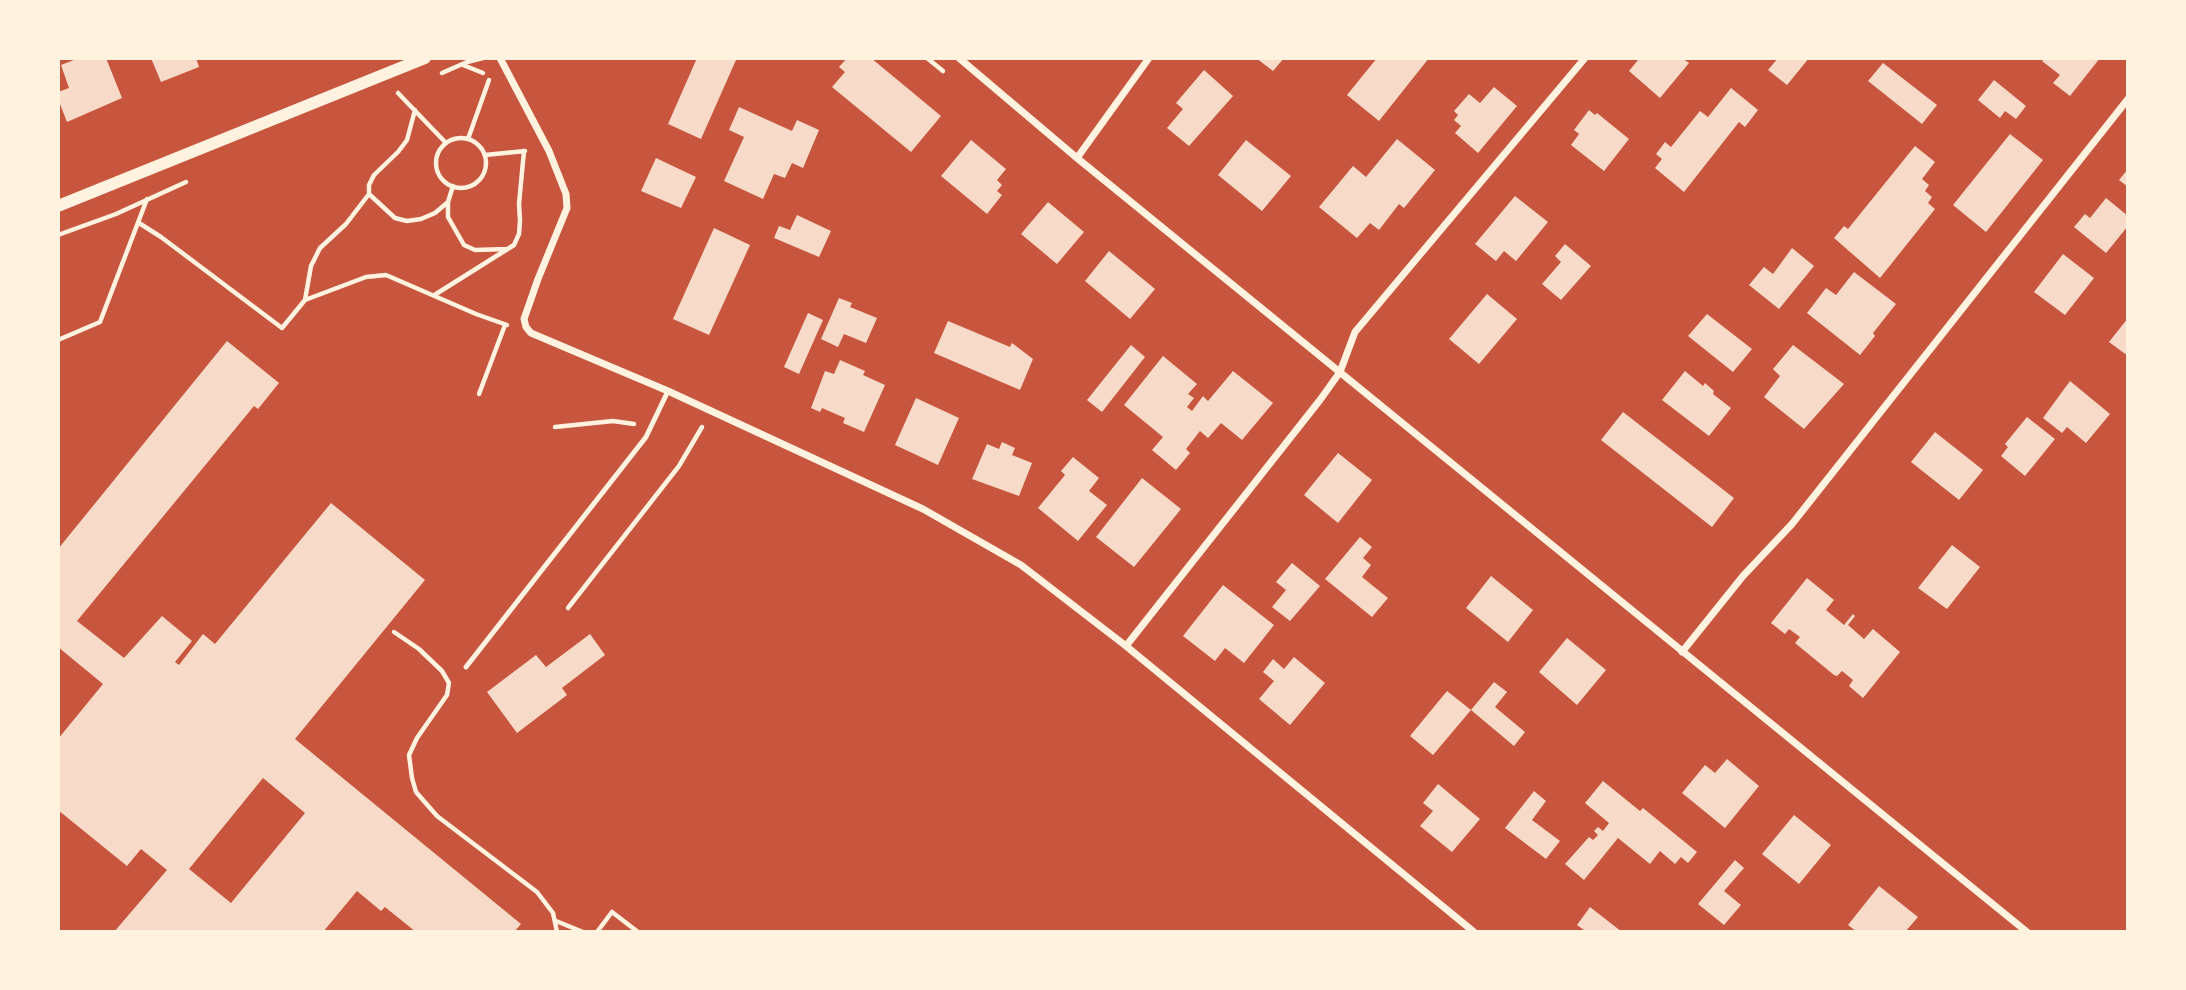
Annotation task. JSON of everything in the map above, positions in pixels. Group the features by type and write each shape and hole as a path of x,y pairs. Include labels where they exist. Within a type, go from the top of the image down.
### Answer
{"street":[{"path":"58,206 425,58"},
{"path":"500,58 549,151 566,194 567,208 524,319 531,333 668,391 923,509 1021,565 1126,646 1474,932"},
{"path":"959,58 1077,158 2027,932"},
{"path":"1077,158 1149,58"},
{"path":"1126,646 1340,372 1355,332 1585,58"},
{"path":"1682,652 1743,576 1792,524 2128,99"}],"lane":[{"path":"466,667 646,437 668,391"}],"path":[{"path":"461,64 481,71 489,80 468,139"},
{"path":"397,92 446,143"},
{"path":"139,223 282,328 304,300 311,266 320,248 346,225 369,194 369,185 374,175 407,140 415,110"},
{"path":"460,138 468,139 475,142 485,155 486,163 481,178 467,187 453,186 443,181 436,166 437,157 446,143 460,138"},
{"path":"435,295 514,245 519,234 524,151"},
{"path":"485,155 549,151"},
{"path":"453,186 448,202 448,217 464,245 475,250 507,249"},
{"path":"369,194 395,218 407,221 435,213 448,202"},
{"path":"58,340 100,322 147,198"},
{"path":"58,235 116,214"},
{"path":"304,300 366,277 386,275 475,314 531,333"},
{"path":"479,394 505,324"},
{"path":"568,608 679,466 710,410"},
{"path":"555,427 613,421 651,426"},
{"path":"394,632 419,649 442,671 449,682 447,695 409,755 416,792 437,816 537,892 553,913 557,932"},
{"path":"597,932 612,912 638,932"},
{"path":"555,921 583,932"}],"building":[{"path":"79,58 106,58 122,98 67,122 58,99 58,92 69,88 61,65"},
{"path":"151,58 196,58 199,67 161,82"},
{"path":"697,58 736,60 701,139 668,124"},
{"path":"847,58 871,58 941,116 911,152 832,87 845,72 839,67"},
{"path":"1256,58 1284,58 1273,71"},
{"path":"1377,58 1429,58 1379,121 1347,95"},
{"path":"1636,58 1682,58 1689,63 1660,98 1629,71 1638,60"},
{"path":"1778,58 1809,58 1787,85 1768,70"},
{"path":"2045,58 2100,58 2070,96 2053,83 2060,75 2042,61"},
{"path":"1883,63 1937,105 1922,124 1868,81"},
{"path":"1204,70 1233,96 1189,146 1167,128 1183,109 1176,103"},
{"path":"1994,80 2026,106 2016,119 2005,111 2000,118 1978,100"},
{"path":"1494,87 1517,106 1478,153 1455,133 1461,126 1454,120 1458,115 1454,111 1469,94 1480,103"},
{"path":"1731,88 1758,110 1745,127 1739,122 1684,192 1655,168 1662,159 1656,154 1665,142 1671,147 1700,111 1708,117"},
{"path":"739,107 792,131 797,120 819,130 803,168 792,163 785,178 774,174 763,199 724,181 744,137 729,130"},
{"path":"1589,110 1595,115 1597,113 1629,139 1604,171 1571,145 1579,134 1574,130"},
{"path":"2010,134 2043,160 1986,232 1953,205"},
{"path":"1397,139 1435,170 1404,208 1399,204 1379,230 1370,223 1357,238 1319,207 1353,166 1366,177"},
{"path":"971,140 1006,169 997,180 1002,185 997,191 1002,195 987,214 941,176"},
{"path":"1246,140 1291,176 1262,211 1218,175"},
{"path":"1915,146 1935,162 1922,179 1929,185 1925,191 1932,197 1928,203 1935,209 1880,278 1834,238 1844,226 1848,229"},
{"path":"656,158 696,177 681,208 641,191"},
{"path":"2128,169 2128,187 2119,180"},
{"path":"1515,196 1548,222 1516,261 1504,251 1496,261 1475,244"},
{"path":"2106,198 2128,216 2128,226 2106,253 2074,227 2085,214 2090,218"},
{"path":"1048,202 1084,232 1057,264 1021,234"},
{"path":"797,215 831,231 819,257 774,238 779,226 790,230"},
{"path":"714,228 750,245 709,335 673,319"},
{"path":"1565,244 1591,266 1561,300 1542,284 1561,262 1555,256"},
{"path":"1792,248 1814,266 1779,309 1749,285 1764,267 1773,274"},
{"path":"1109,251 1155,289 1130,319 1085,281"},
{"path":"2063,254 2094,278 2065,315 2034,292"},
{"path":"1854,272 1896,304 1860,355 1807,313 1826,288 1836,295"},
{"path":"1487,294 1517,319 1479,364 1449,339"},
{"path":"839,298 852,303 850,307 877,318 866,343 844,334 838,347 821,339"},
{"path":"808,313 823,320 799,374 784,367"},
{"path":"1707,314 1752,349 1733,372 1688,336"},
{"path":"2128,318 2128,356 2109,342"},
{"path":"948,321 1010,347 1012,343 1033,359 1020,390 934,353"},
{"path":"227,341 279,383 258,409 254,406 77,621 124,658 162,616 192,641 175,662 179,665 203,634 215,644 331,503 425,580 295,739 521,924 514,932 416,932 385,907 381,911 357,891 323,932 114,932 167,870 141,849 127,866 58,810 58,739 103,684 58,647 58,549","holes":["263,778 305,813 231,903 189,869"]},
{"path":"1131,345 1145,357 1102,412 1087,400"},
{"path":"1793,345 1844,384 1804,429 1764,397 1780,376 1773,369"},
{"path":"1163,356 1197,384 1188,394 1194,398 1187,407 1192,411 1203,396 1208,401 1233,371 1273,403 1242,440 1221,423 1208,438 1200,431 1186,449 1190,453 1176,470 1152,450 1163,437 1124,405"},
{"path":"840,360 865,371 863,375 885,385 864,432 843,423 845,418 822,408 820,412 811,408 825,371 834,374"},
{"path":"1685,371 1703,386 1705,383 1714,391 1713,394 1731,408 1709,436 1662,400"},
{"path":"2070,381 2110,414 2086,443 2067,427 2062,433 2043,418"},
{"path":"916,398 959,418 938,465 895,445"},
{"path":"1623,412 1734,498 1712,527 1601,440"},
{"path":"2027,417 2055,439 2025,476 2001,456 2008,447 2005,444"},
{"path":"1935,432 1983,470 1959,500 1911,462"},
{"path":"1002,442 1015,448 1012,455 1032,463 1019,496 972,479 987,444 999,449"},
{"path":"1338,453 1372,480 1338,523 1304,495"},
{"path":"1073,457 1099,478 1089,491 1107,505 1078,541 1038,508 1065,475 1061,471"},
{"path":"1142,478 1181,509 1134,567 1096,537"},
{"path":"1360,537 1372,547 1363,558 1371,565 1362,577 1388,598 1372,617 1325,579"},
{"path":"1952,545 1980,567 1947,609 1918,588"},
{"path":"1292,563 1320,586 1290,621 1272,607 1286,590 1276,582"},
{"path":"1491,576 1533,610 1508,642 1466,608"},
{"path":"1807,578 1834,600 1826,610 1844,625 1853,614 1855,616 1848,625 1864,639 1873,629 1900,652 1863,698 1849,686 1853,680 1842,671 1837,676 1834,675 1795,643 1800,637 1789,629 1785,634 1771,623"},
{"path":"1223,585 1274,625 1244,663 1225,648 1215,661 1183,636"},
{"path":"590,634 605,655 562,688 567,695 517,733 487,692 536,655 546,667"},
{"path":"1567,638 1606,670 1577,705 1539,672"},
{"path":"1294,657 1325,683 1290,725 1259,699 1274,681 1263,672 1273,659 1284,669"},
{"path":"1494,682 1507,692 1495,707 1525,732 1514,746 1471,710"},
{"path":"1447,691 1471,710 1433,755 1410,736"},
{"path":"1727,759 1759,786 1725,828 1682,793 1705,765 1715,773"},
{"path":"1603,781 1640,811 1643,808 1697,852 1688,863 1681,857 1675,864 1660,851 1650,864 1618,838 1584,880 1565,864 1589,837 1593,840 1598,835 1594,831 1598,827 1603,831 1609,823 1585,803"},
{"path":"1438,784 1480,819 1452,852 1420,826 1433,811 1423,803"},
{"path":"1534,791 1546,801 1532,820 1560,841 1546,859 1505,828"},
{"path":"1794,815 1831,845 1799,884 1762,854"},
{"path":"1735,860 1744,868 1724,891 1741,905 1724,925 1698,904"},
{"path":"1879,886 1918,917 1905,932 1857,932 1848,925"},
{"path":"1590,907 1622,932 1583,932 1577,925"}]}
